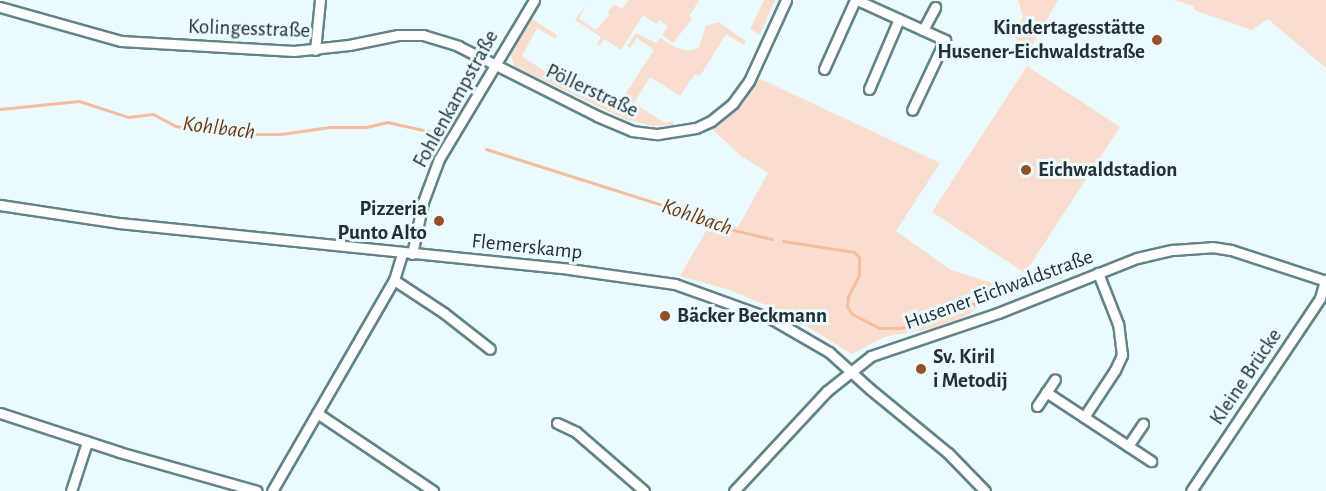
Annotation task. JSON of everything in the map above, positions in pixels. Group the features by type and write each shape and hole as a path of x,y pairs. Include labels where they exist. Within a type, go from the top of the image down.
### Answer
{"street":[{"path":"315,50 320,0"},
{"name":"Fohlenkampstraße","path":"272,491 394,280 407,253 432,174 534,0"},
{"name":"Pöllerstraße","path":"495,66 632,131 645,134 682,131 711,121 733,104 749,81 786,0"},
{"path":"824,69 856,0 945,40 912,110"},
{"name":"Kolingesstraße","path":"0,7 121,41 294,51 315,50 398,35 423,35 458,46 495,66"},
{"path":"923,30 935,7"},
{"path":"869,89 899,20"},
{"name":"Flemerskamp","path":"0,205 119,223 579,270 675,284 781,323 829,352 948,453 985,491"},
{"name":"Husener Eichwaldstraße","path":"734,491 827,391 850,370 884,350 963,326 1137,258 1173,250 1212,247 1230,250 1325,280"},
{"path":"1084,417 1115,370 1122,355 1118,324 1098,273"},
{"path":"394,280 444,313 490,349"},
{"name":"Kleine Brücke","path":"1191,491 1320,298 1325,280"},
{"path":"1037,406 1055,379"},
{"path":"1046,392 1151,461"},
{"path":"0,413 87,442 257,491"},
{"path":"317,413 433,491"},
{"path":"557,423 576,432 644,491"},
{"path":"1128,446 1143,424"},
{"path":"70,491 87,442"}],"shaded area":[{"path":"629,0 699,1 689,16 692,19 673,43 662,35 668,26 659,20 656,24 643,15 621,50 604,39 600,46 597,44 601,37 575,20 585,6 579,19 596,30 610,14 608,12 614,4 622,9"},
{"path":"764,0 775,0 760,35 750,29"},
{"path":"1018,0 1058,0 1030,49 1014,37 1023,17"},
{"path":"1174,0 1326,0 1326,68 1268,19 1252,30 1196,11 1193,6"},
{"path":"532,19 557,35 555,39 537,28 522,56 550,75 552,72 574,87 576,84 599,99 605,92 620,102 654,50 637,38 630,48 627,46 636,33 656,43 660,38 675,47 689,51 699,47 706,26 718,22 746,41 744,45 726,34 700,76 695,74 680,96 650,77 634,103 665,123 673,121 674,125 653,126 624,119 514,66 511,54"},
{"name":"Eichwaldstadion","path":"1027,66 1120,127 1025,273 932,212"},
{"path":"758,78 940,163 896,231 951,270 1005,287 966,316 933,328 884,337 852,354 785,313 727,289 680,276 710,224 738,227 768,173 741,156 712,129 734,113"}],"waterway":[{"name":"Kohlbach","path":"0,109 79,101 128,117 153,114 185,128 227,127 252,134 281,134 329,127 366,127 387,122 441,134"},
{"name":"Kohlbach","path":"486,149 669,207 716,226 772,239"},
{"name":"Kohlbach","path":"783,241 854,252 859,257 859,275 848,297 847,306 852,314 880,328 900,328 956,311"},
{"name":"Kohlbach","path":"973,304 1034,281"}],"place":[{"name":"Kindertagesstätte Husener-Eichwaldstraße","path":"1157,40"},
{"name":"Eichwaldstadion","path":"1026,170"},
{"name":"Pizzeria Punto Alto","path":"439,221"},
{"name":"Bäcker Beckmann","path":"665,316"},
{"name":"Sv. Kiril i Metodij","path":"921,369"}]}
